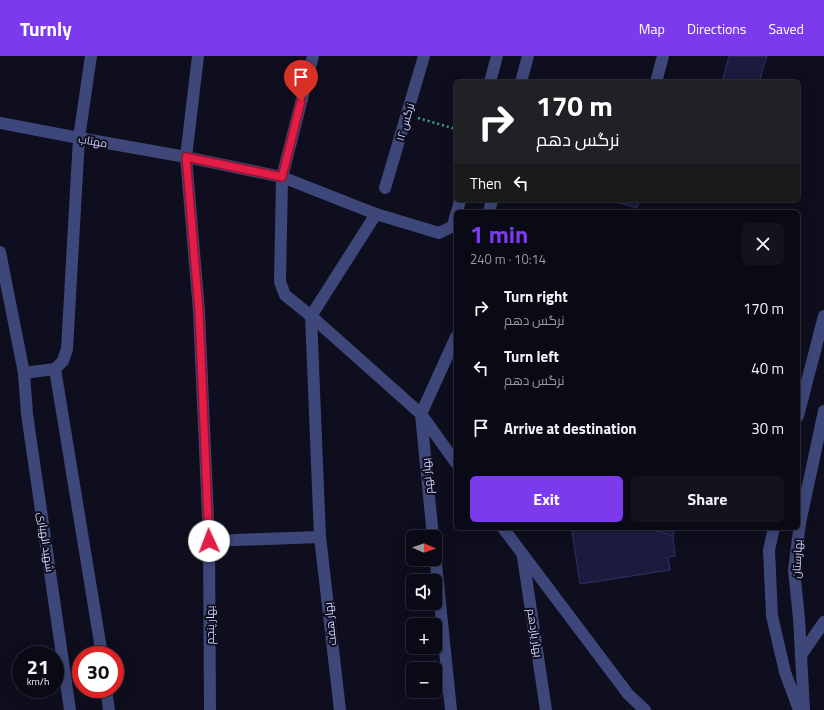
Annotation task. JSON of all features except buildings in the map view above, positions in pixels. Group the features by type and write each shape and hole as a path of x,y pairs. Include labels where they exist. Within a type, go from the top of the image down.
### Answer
{"street":[{"path":"24,373 55,369 63,361 67,349 79,138 91,56"},
{"name":"بهار پنجم","path":"198,56 186,157 199,311 209,541 210,710"},
{"path":"313,56 282,177 280,282 285,295 311,316 420,414 454,460"},
{"name":"نرگس ۱۲","path":"385,188 424,56"},
{"path":"491,80 497,56"},
{"path":"523,80 528,56"},
{"path":"657,80 663,56"},
{"name":"مهتاب","path":"0,123 186,157 282,177 376,214 439,233 454,227"},
{"path":"311,316 376,214"},
{"name":"شهید الهیاری","path":"0,252 24,373 27,414 70,710"},
{"name":"بهار هفت","path":"311,316 320,537 340,710"},
{"path":"800,407 824,316"},
{"path":"420,414 454,342"},
{"path":"55,369 101,646"},
{"name":"بهارستان","path":"800,523 824,410"},
{"name":"بهار نهم","path":"420,414 432,530"},
{"path":"504,530 628,694 646,710"},
{"path":"774,530 769,550 772,616 785,672 800,710"},
{"name":"بهارستان","path":"799,530 794,570 804,710"},
{"path":"209,541 320,537"},
{"name":"بهار یازدهم","path":"523,555 546,710"},
{"path":"436,566 451,710"},
{"path":"801,655 824,622"},
{"path":"107,698 109,710"}],"path":[{"path":"407,115 454,128"}],"route":[{"path":"209,541 199,311 186,157 282,177 301,101"}]}
